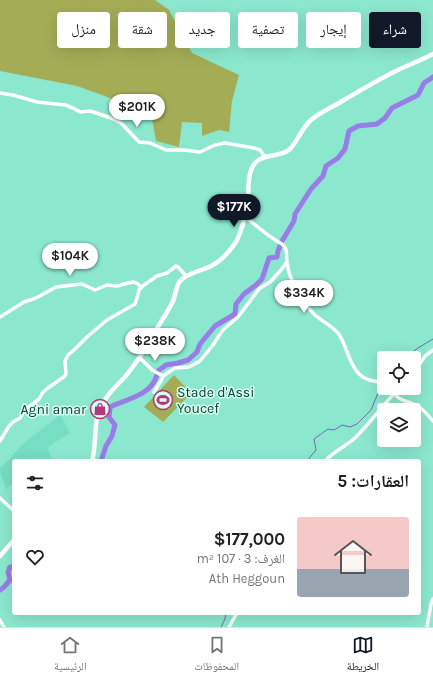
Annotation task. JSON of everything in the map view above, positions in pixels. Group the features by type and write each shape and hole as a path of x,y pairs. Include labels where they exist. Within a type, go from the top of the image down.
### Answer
{"main road":[{"path":"92,459 100,407 110,392 123,380 139,357 172,302 179,282 186,276 214,265 221,260 239,237 245,217 248,197 248,183 252,168 257,162 265,157 282,154 289,150 306,125 312,119 381,79 433,54"},
{"path":"0,556 12,542"}],"street":[{"path":"0,93 38,102 65,105 80,112 90,110 121,123 140,142 150,143 166,150 200,152 215,145 225,143 260,150 265,157"},
{"path":"245,217 274,239 284,244 286,249 286,262 290,276 308,307 315,315 338,333 358,373 367,379 377,382"},
{"path":"154,392 163,376 175,368 188,367 200,361 220,334 238,317 259,289 270,282 286,262"},
{"path":"0,441 9,426 20,418 25,410 39,400 43,392 65,376 66,357 107,320 132,306 136,301 141,288 157,276 167,273 176,266 186,276"},
{"path":"0,318 24,302 36,298 50,290 63,286 82,284 95,290 107,285 117,286 134,282 141,288"},
{"path":"421,362 425,356 433,350"},
{"path":"139,357 152,370 163,376"},
{"path":"328,459 353,439 393,395"},
{"path":"395,395 398,398 424,410 433,421"},
{"path":"0,498 12,509"},
{"path":"428,627 433,599"},
{"path":"228,627 236,615"},
{"path":"0,620 4,627"}],"shaded area":[{"path":"0,0 155,0 169,10 175,21 175,48 189,48 192,53 239,75 232,101 229,132 219,130 202,136 202,123 182,122 179,147 156,141 151,113 77,86 0,71"},
{"path":"174,375 191,393 163,422 144,407"},
{"path":"60,415 70,433 48,447 52,459 12,459 12,484 6,489 0,469 26,441"}],"waterway":[{"path":"282,241 294,221 295,214 311,189 323,176 326,166 338,158 345,149 349,131 358,126 377,124 385,118 392,108 418,95 424,83 433,77"},
{"path":"158,371 166,365 188,360 197,352 200,344 215,326 235,314 236,304 244,294 262,279 269,258 277,257 280,246"},
{"path":"414,351 433,339"},
{"path":"102,459 106,446 112,436 115,425 109,417 110,407 144,392 154,382 157,375"},
{"path":"309,459 316,450 314,439 328,429 334,430 342,425 350,427 357,424 371,410 377,395"},
{"path":"0,590 10,580 8,572 10,567 12,567"},
{"path":"221,627 226,615"}],"place":[{"name":"Stade d'Assi Youcef","path":"163,400"},
{"name":"Agni amar","path":"100,409"}]}
